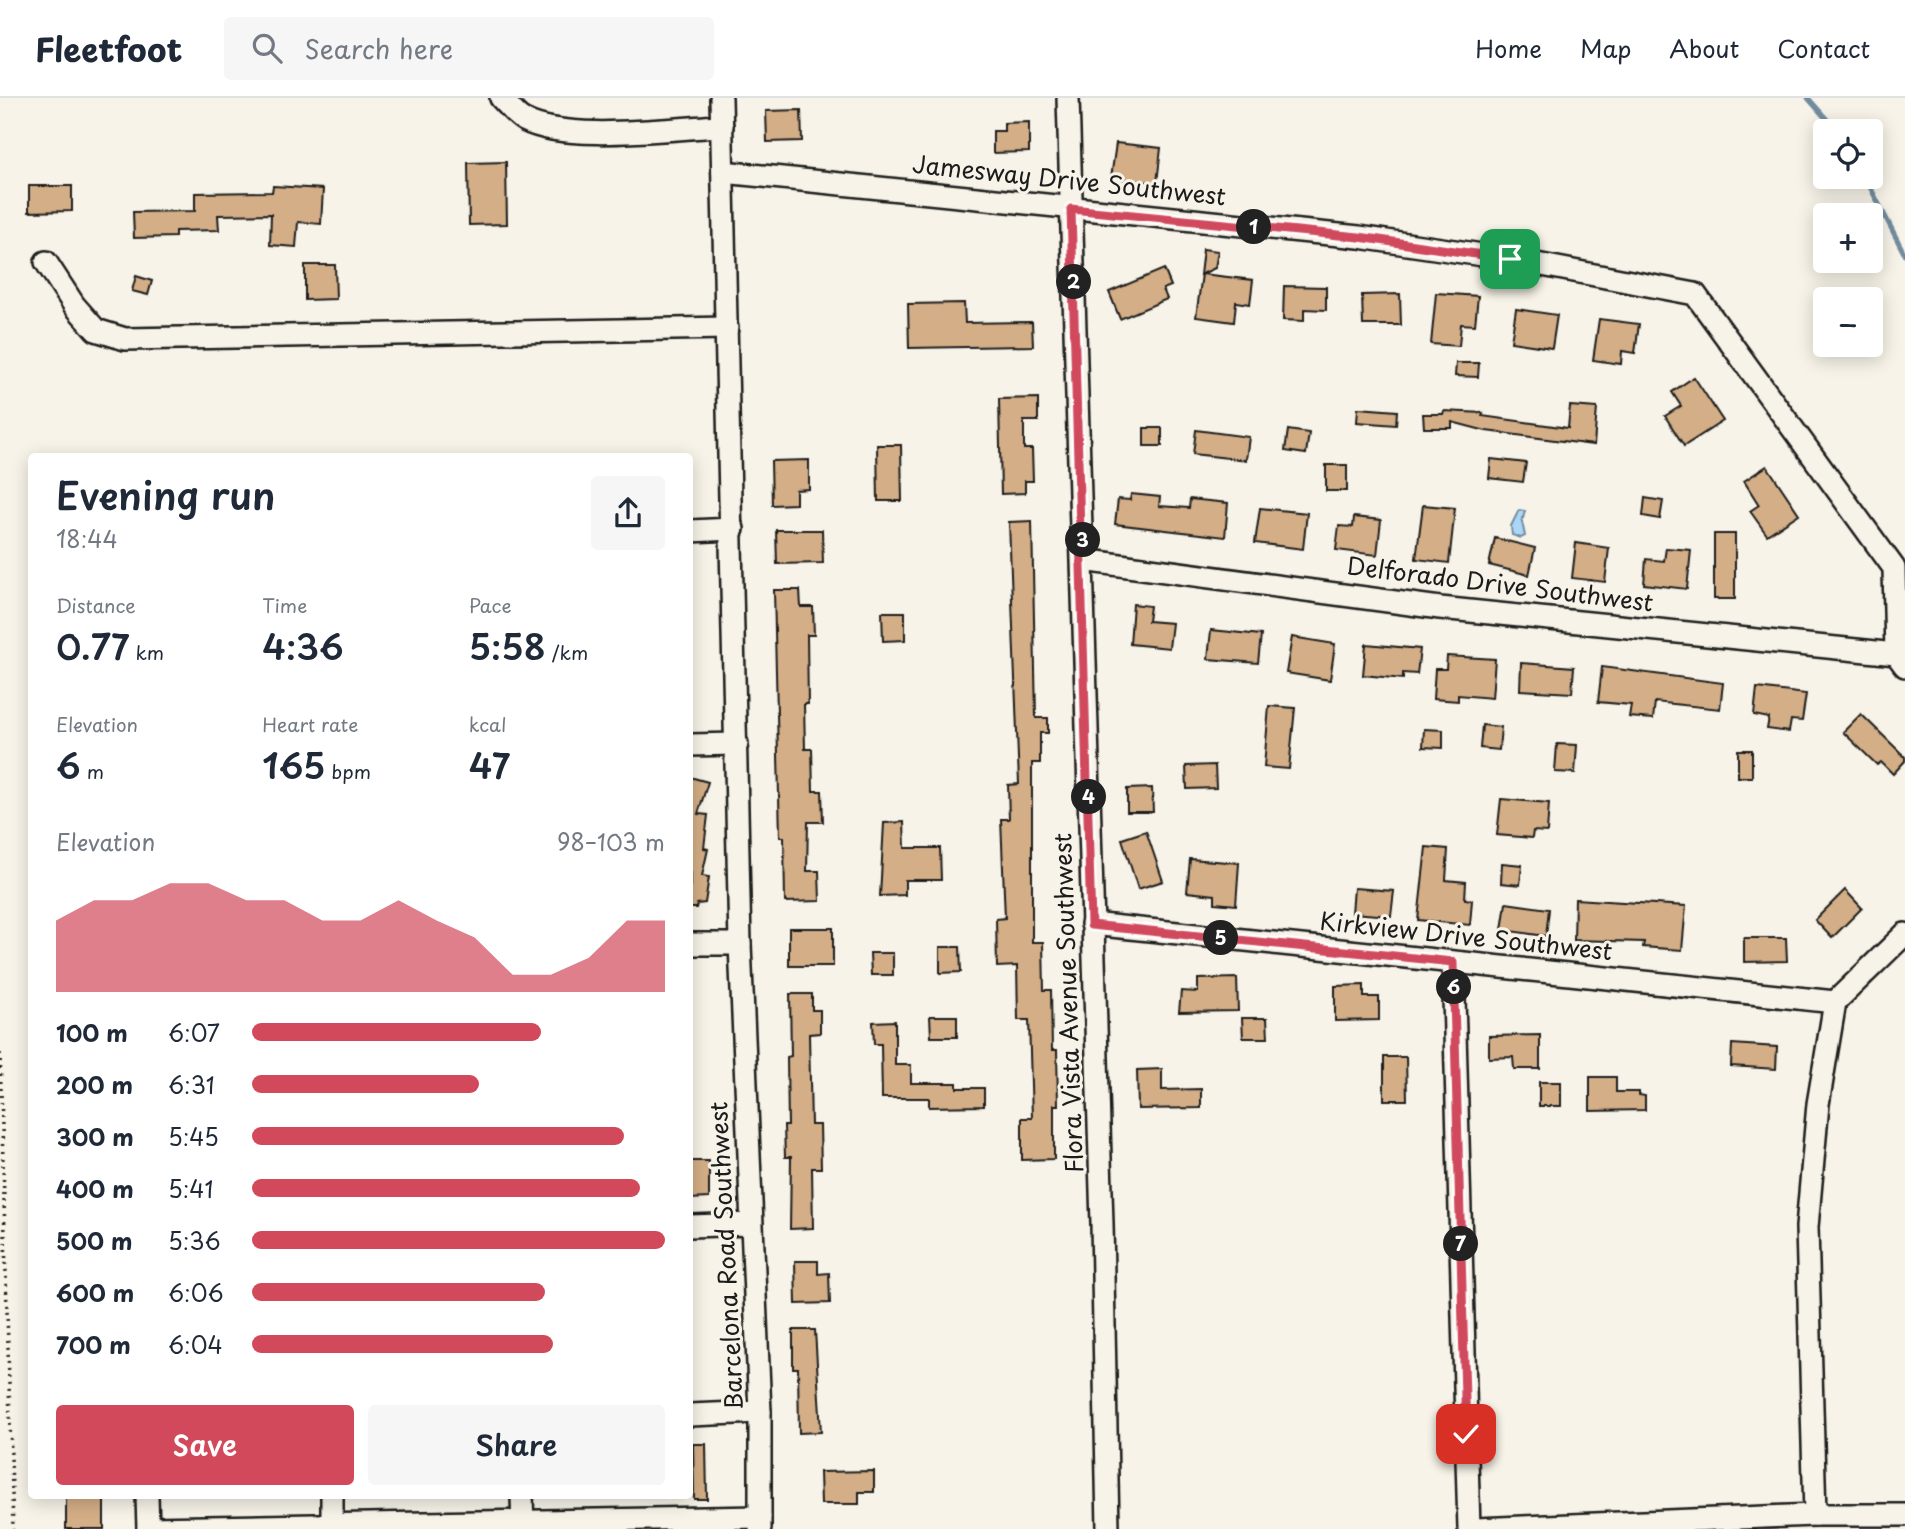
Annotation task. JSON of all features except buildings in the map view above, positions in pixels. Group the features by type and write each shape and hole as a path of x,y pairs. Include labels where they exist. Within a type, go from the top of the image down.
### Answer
{"street":[{"path":"501,98 523,120 546,127 588,132 722,126"},
{"name":"Barcelona Road Southwest","path":"721,98 733,529 740,944 760,1412 760,1523"},
{"name":"Flora Vista Avenue Southwest","path":"1068,98 1102,1224 1108,1529"},
{"name":"Jamesway Drive Southwest","path":"723,172 1359,237 1510,259 1695,294 1894,568 1900,660"},
{"path":"46,262 74,305 96,330 125,339 727,328"},
{"path":"693,531 733,529"},
{"name":"Delforado Drive Southwest","path":"1083,560 1440,608 1900,660"},
{"path":"693,745 737,744"},
{"name":"Kirkview Drive Southwest","path":"1091,925 1835,1002"},
{"path":"1815,1515 1807,1227 1818,1104 1835,1002 1905,934"},
{"path":"693,944 740,944"},
{"path":"1453,962 1469,1529"},
{"path":"693,1226 751,1224"},
{"path":"693,1415 760,1412"},
{"path":"147,1499 148,1528 760,1523"},
{"path":"332,1499 332,1527"},
{"path":"522,1499 523,1525"},
{"path":"1476,1529 1815,1515 1905,1516"}],"path":[{"path":"0,1053 13,1529"}],"water":[{"path":"1519,510 1525,511 1522,522 1525,536 1521,538 1512,535 1511,526"}],"waterway":[{"path":"1808,98 1826,119"},
{"path":"1871,189 1905,255"}],"route":[{"path":"1466,1434 1453,962 1091,925 1083,560 1071,209 1359,237 1510,259"}]}
